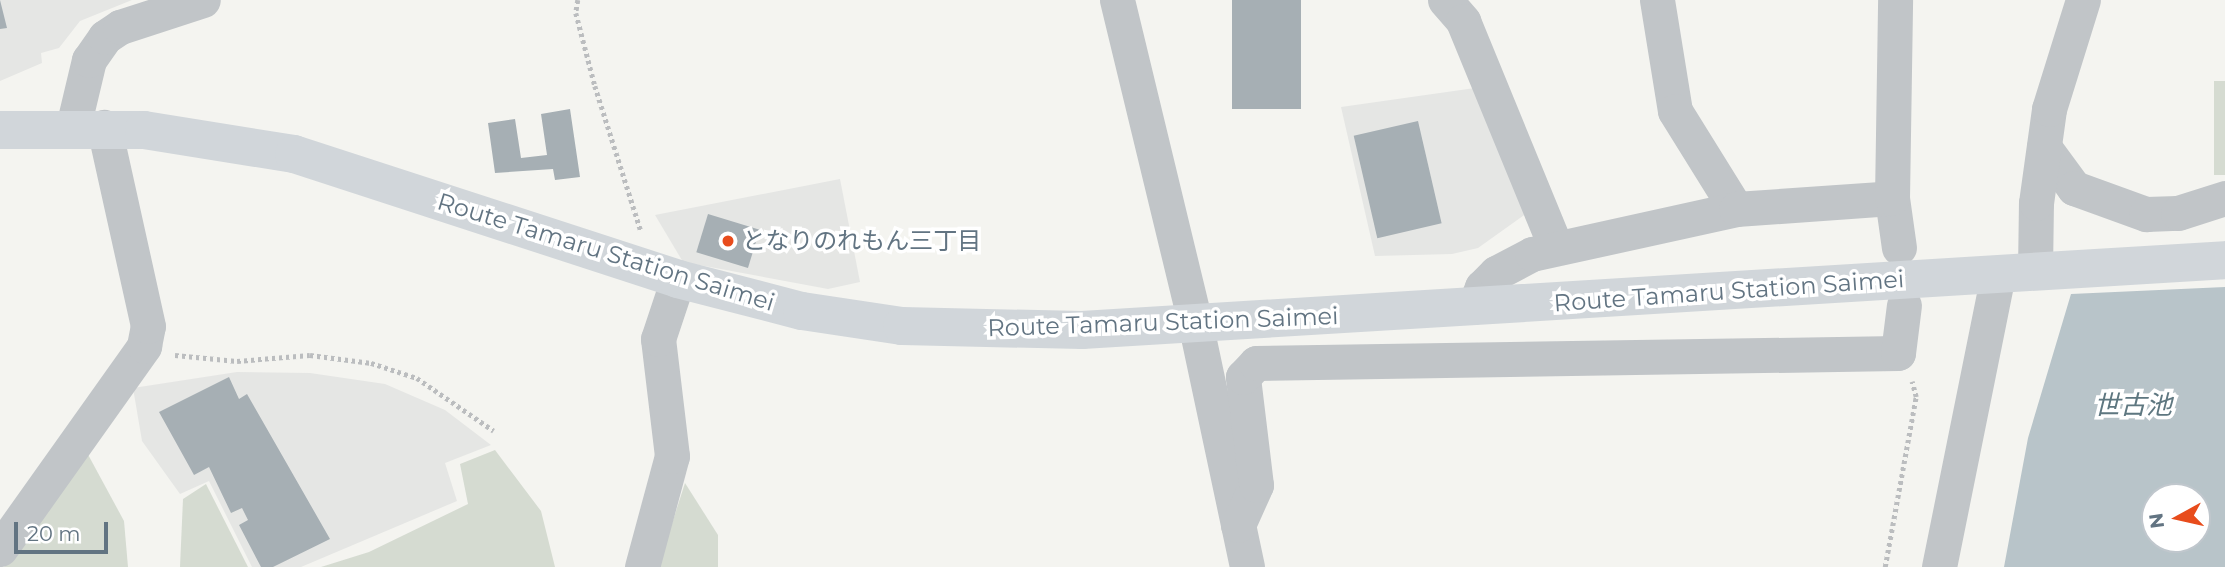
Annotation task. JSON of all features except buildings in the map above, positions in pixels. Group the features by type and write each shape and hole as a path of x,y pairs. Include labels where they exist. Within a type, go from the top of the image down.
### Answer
{"main road":[{"name":"Route Tamaru Station Saimei","path":"0,131 88,127 185,134 294,154 663,274 802,311 902,326 1069,330 2225,260"}],"street":[{"path":"0,549 146,336 88,127 89,60 106,37 120,27 203,0"},
{"path":"1117,0 1195,323 1247,567"},
{"path":"1445,0 1463,21 1556,248"},
{"path":"1657,0 1675,111 1736,209"},
{"path":"1895,0 1892,198 1899,248"},
{"path":"1938,567 2036,203 2049,109 2083,0"},
{"path":"2044,147 2074,188 2146,215 2178,214 2225,198"},
{"path":"1474,307 1482,287 1503,268 1556,248 1736,209 1892,198"},
{"path":"642,567 672,456 658,339 663,274"},
{"path":"1238,525 1256,485 1243,377 1256,363 1898,353 1904,305"}],"path":[{"path":"578,0 576,13 595,86 638,219 663,274"},
{"path":"146,336 189,360 237,361 310,355 371,363 417,378 494,430"},
{"path":"1885,567 1916,397 1898,353"}],"shaded area":[{"path":"0,0 132,0 80,21 59,48 41,53 42,63 0,81"},
{"path":"2214,81 2225,81 2225,175 2214,175"},
{"path":"1475,88 1534,208 1478,248 1452,254 1375,256 1341,107"},
{"path":"840,179 860,282 828,289 683,262 655,215"},
{"path":"237,372 310,373 385,384 445,410 491,445 445,463 457,501 301,567 252,567 209,481 180,494 142,441 133,388"},
{"path":"85,449 124,521 128,567 4,567"},
{"path":"495,450 541,511 555,567 321,567 369,552 468,504 460,464"},
{"path":"685,483 718,535 718,567 658,567"},
{"path":"206,484 248,567 180,567 183,499"}],"water":[{"name":"世古池","path":"2225,287 2225,567 2004,567 2028,438 2071,294"}],"place":[{"name":"となりのれもん三丁目","path":"728,241"}]}
